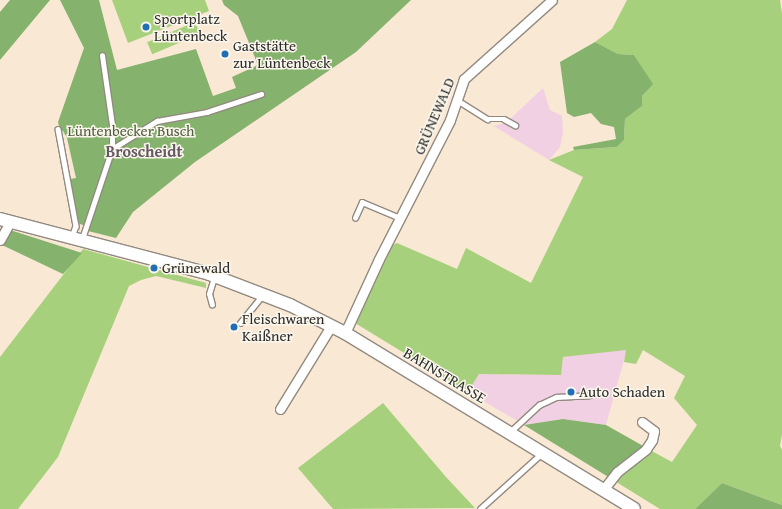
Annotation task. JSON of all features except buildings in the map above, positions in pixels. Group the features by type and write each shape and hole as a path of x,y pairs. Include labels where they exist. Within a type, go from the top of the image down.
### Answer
{"main road":[{"name":"BAHNSTRASSE","path":"5,220 214,276 264,294 331,326 510,432 634,509"}],"street":[{"name":"GRÜNEWALD","path":"344,334 379,259 401,219 450,120 464,79 552,0"},
{"path":"0,240 5,220"},
{"path":"280,409 331,326"},
{"path":"603,490 617,472 646,449 652,440 654,431 642,422"}],"lane":[{"path":"76,239 85,229 112,149 112,125 102,56"},
{"path":"112,149 157,121 207,112 261,94"},
{"path":"457,100 488,119 504,119 515,125"},
{"path":"58,129 76,226 76,239"},
{"path":"355,218 362,202 401,219"},
{"path":"212,305 209,294 214,276"},
{"path":"240,323 264,294"},
{"path":"510,432 539,405 556,397 588,395"},
{"path":"480,509 542,453"}],"shaded area":[{"path":"543,88 550,110 562,116 563,132 560,147 549,160 494,126 506,123"},
{"path":"627,349 606,425 563,419 524,425 468,392 479,374 560,375 563,357"}],"green space":[{"path":"10,0 50,0 0,60 0,12"},
{"name":"Lüntenbecker Busch","path":"60,0 99,0 117,70 196,49 213,96 236,88 232,77 258,65 238,16 224,5 222,0 411,0 356,52 195,162 133,212 116,238 88,231 89,227 77,223 70,179 76,178 67,138 63,131 60,131 58,122 84,48"},
{"name":"Sportplatz Lüntenbeck","path":"112,0 205,0 209,11 128,43"},
{"path":"627,0 780,0 782,14 782,434 780,446 782,450 782,505 722,483 695,509 660,509 613,480 648,449 672,462 697,425 674,398 685,376 643,350 636,364 624,362 626,350 563,357 561,375 479,374 468,392 355,323 382,266 388,247 397,243 457,269 466,248 531,283 583,177 549,160 574,150 617,147 624,140 625,119 642,106 642,96 652,84 634,55 618,54 595,42 612,29"},
{"path":"195,22 200,34 152,54 147,42"},
{"path":"595,42 618,54 634,55 653,84 642,96 642,106 625,119 624,140 617,147 574,150 573,147 616,139 614,127 601,124 591,113 574,117 567,113 560,62"},
{"path":"10,230 82,253 63,274 2,245"},
{"path":"83,249 206,283 206,288 156,276 141,280 129,286 58,457 18,509 0,509 0,357"},
{"path":"383,403 446,477 475,508 333,509 298,468"},
{"path":"563,419 606,425 645,447 610,478 524,425"},
{"path":"722,483 782,505 782,509 695,509"}],"place":[{"name":"Sportplatz Lüntenbeck","path":"146,27"},
{"name":"Gaststätte zur Lüntenbeck","path":"225,54"},
{"name":"Grünewald","path":"154,268"},
{"name":"Fleischwaren Kaißner","path":"234,327"},
{"name":"Auto Schaden","path":"571,392"}],"district":[{"name":"Broscheidt","path":"144,151"}]}
